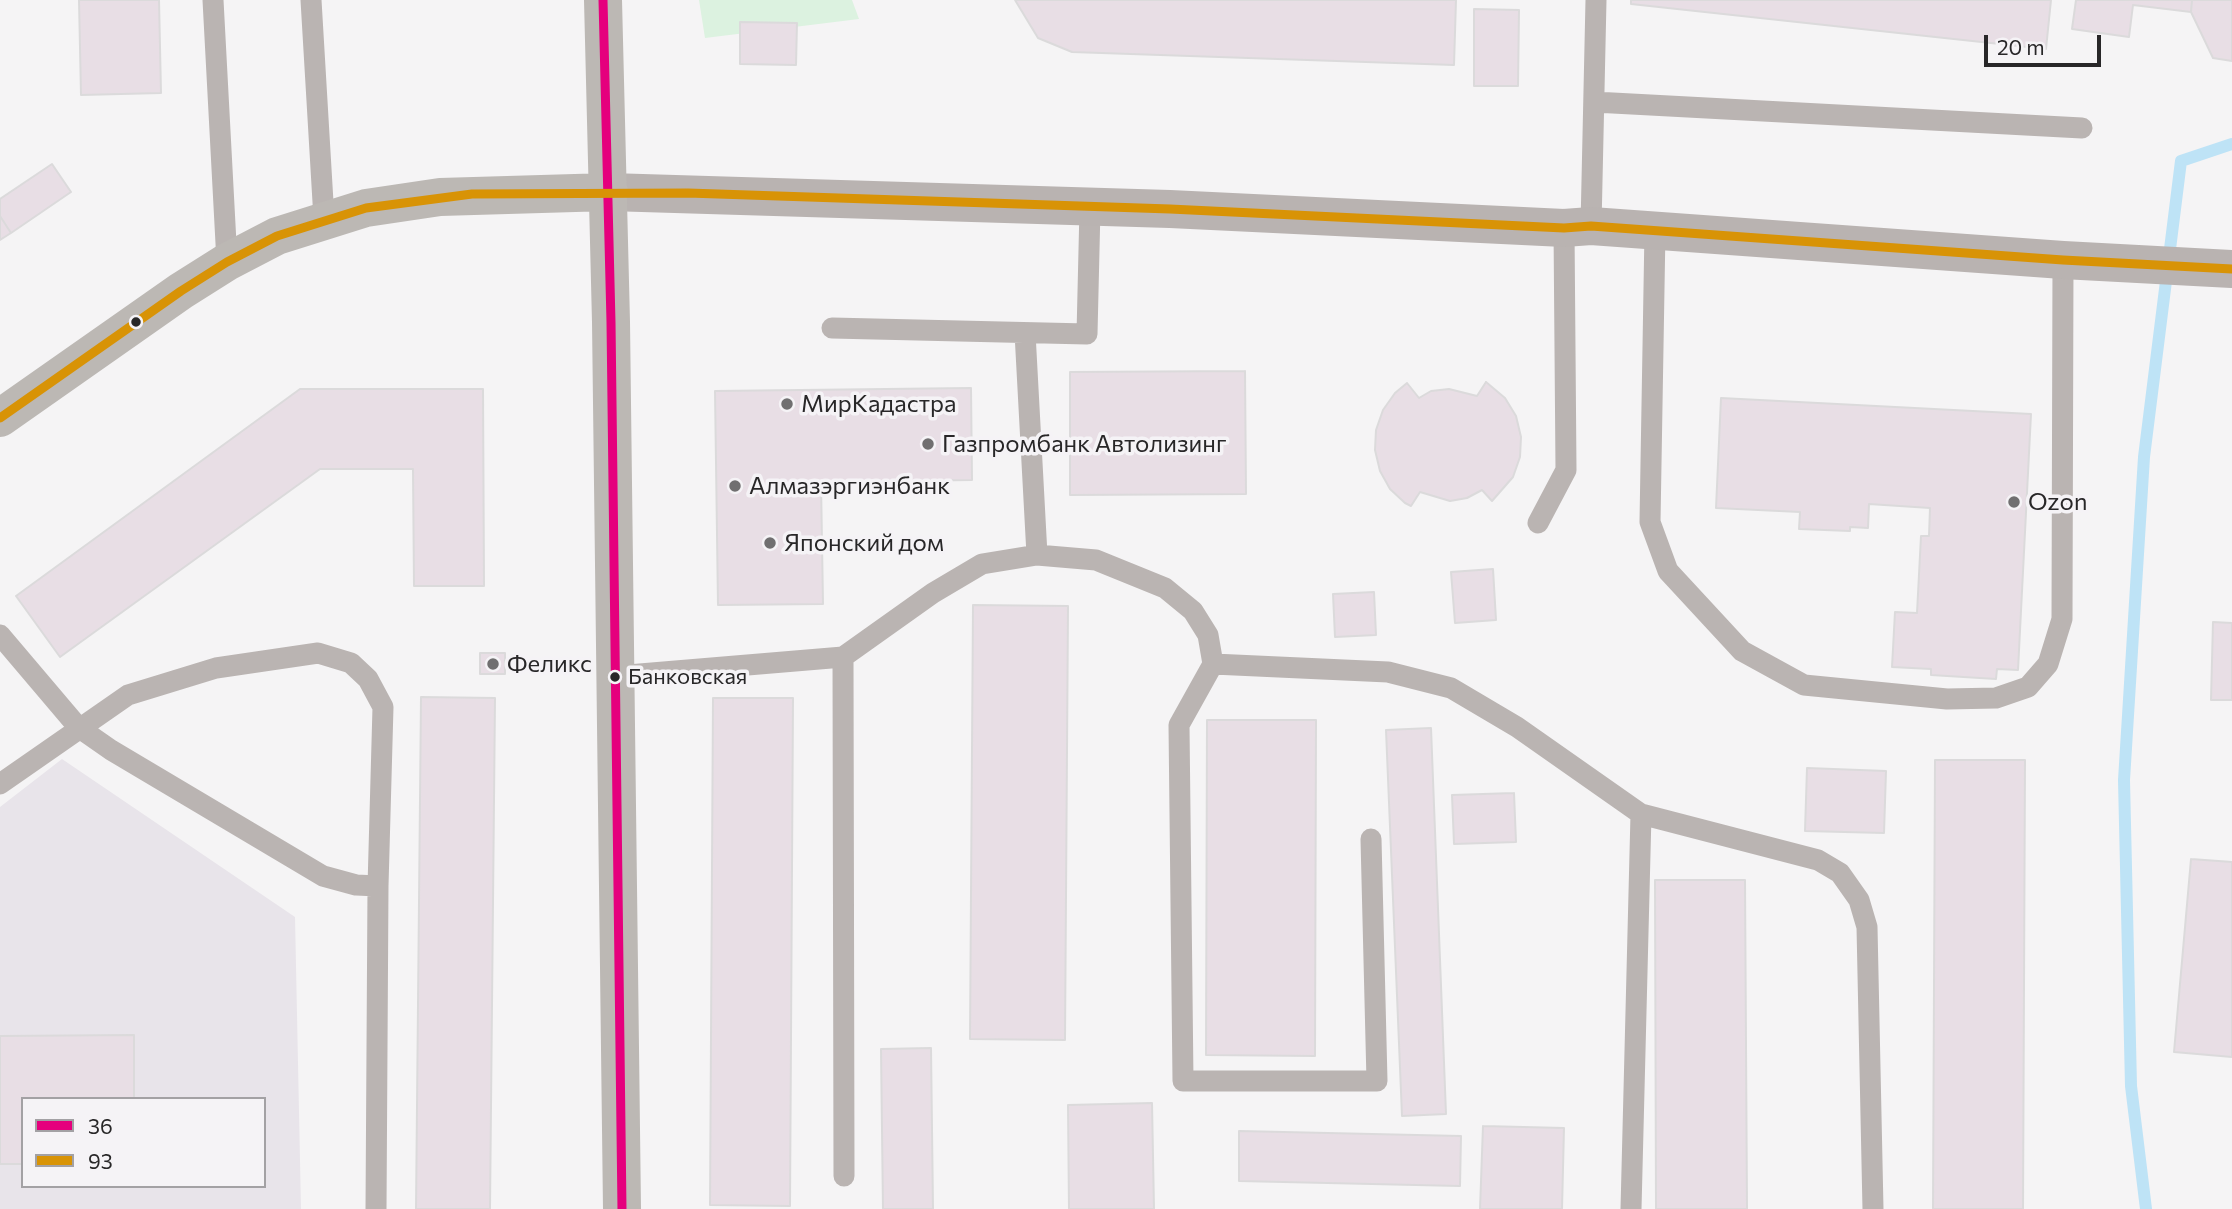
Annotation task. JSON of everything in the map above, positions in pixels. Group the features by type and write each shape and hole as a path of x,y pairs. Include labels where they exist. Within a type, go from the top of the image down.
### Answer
{"main road":[{"path":"603,0 617,676 622,1209"},
{"path":"0,418 142,317 227,262 277,236 324,219 366,208 440,197 609,192"}],"street":[{"path":"609,192 1655,230 2063,260 2232,269"}],"lane":[{"path":"213,0 227,262"},
{"path":"311,0 324,219"},
{"path":"1538,523 1566,470 1578,227 1594,102 1596,0"},
{"path":"1594,102 2082,128"},
{"path":"832,328 1087,334 1090,208"},
{"path":"1655,230 1650,522 1668,570 1742,652 1804,685 1947,699 1996,698 2028,687 2048,664 2062,619 2063,260"},
{"path":"1025,333 1037,555"},
{"path":"617,676 843,657 933,593 982,564 1037,555 1096,560 1165,588 1193,611 1208,635 1213,664 1178,725 1183,1081 1377,1081 1371,839"},
{"path":"0,635 78,727 323,876 356,885 378,886"},
{"path":"0,784 78,727 128,695 216,668 318,653 351,663 368,679 383,707 378,886 376,1209"},
{"path":"843,657 844,1176"},
{"path":"1213,664 1388,672 1451,688 1517,727 1641,814 1818,860 1840,873 1859,900 1867,926 1873,1209"},
{"path":"1631,1209 1641,814"}],"shaded area":[{"path":"62,759 295,917 301,1209 0,1209 0,807"}],"green space":[{"path":"699,0 852,0 859,19 705,38"}],"building":[{"path":"79,0 159,0 161,93 81,95"},
{"path":"1015,0 1456,0 1454,65 1072,52 1038,38"},
{"path":"1631,0 2051,0 2046,49 1631,4"},
{"path":"2076,0 2192,0 2191,12 2133,5 2129,37 2072,29"},
{"path":"2192,0 2232,0 2232,61 2213,58 2191,12"},
{"path":"1474,9 1519,10 1518,86 1474,86"},
{"path":"740,22 797,23 796,65 740,64"},
{"path":"52,164 71,192 11,233 0,216 0,199"},
{"path":"0,216 11,233 0,240"},
{"path":"1245,371 1246,494 1070,495 1070,372"},
{"path":"1486,382 1505,398 1516,416 1521,437 1520,457 1513,477 1492,501 1482,490 1467,498 1450,501 1420,492 1411,506 1405,503 1390,489 1380,471 1375,450 1376,430 1383,410 1395,393 1407,383 1419,398 1431,391 1449,389 1477,396"},
{"name":"Японский дом","path":"971,388 972,480 821,482 823,604 718,605 715,391"},
{"path":"300,389 483,389 484,586 414,586 413,469 320,469 60,657 16,596"},
{"path":"1721,398 2031,414 2018,670 1997,669 1996,679 1931,675 1931,669 1892,667 1895,612 1917,613 1921,536 1929,536 1930,508 1869,504 1868,528 1850,527 1850,531 1799,529 1800,512 1716,508"},
{"path":"1493,569 1496,620 1455,623 1451,572"},
{"path":"1374,592 1376,635 1335,637 1333,594"},
{"path":"973,605 1068,606 1065,1040 970,1039"},
{"path":"2213,622 2232,623 2232,700 2211,700"},
{"name":"Феликс","path":"480,653 505,653 505,674 480,674"},
{"path":"421,697 495,698 490,1209 416,1209"},
{"path":"713,698 793,698 790,1206 710,1205"},
{"path":"1207,720 1316,720 1315,1056 1206,1055"},
{"path":"1431,728 1446,1114 1402,1116 1386,730"},
{"path":"1935,760 2025,760 2023,1209 1933,1209"},
{"path":"1807,768 1886,771 1884,833 1805,831"},
{"path":"1514,793 1516,842 1454,844 1452,795"},
{"path":"2191,859 2232,862 2232,1057 2174,1052"},
{"path":"1655,880 1745,880 1747,1209 1656,1209"},
{"path":"134,1035 134,1097 21,1097 21,1164 0,1164 0,1036"},
{"path":"931,1048 933,1209 883,1209 881,1049"},
{"path":"1152,1103 1154,1209 1069,1209 1068,1105"},
{"path":"1483,1126 1564,1128 1562,1209 1480,1209"},
{"path":"1239,1131 1461,1136 1460,1186 1239,1181"}],"waterway":[{"path":"2146,1209 2131,1086 2124,780 2144,457 2181,161 2232,144"}],"transit line":[{"name":"36","path":"603,0 611,322 622,1209"},
{"name":"93","path":"0,418 181,291 227,262 277,236 366,208 472,194 688,193 1170,209 1564,228 1591,226 2063,260 2232,269"}],"place":[{"name":"МирКадастра","path":"787,404"},
{"name":"Газпромбанк Автолизинг","path":"928,444"},
{"name":"Алмазэргиэнбанк","path":"735,486"},
{"name":"Ozon","path":"2014,502"},
{"name":"Японский дом","path":"770,543"},
{"name":"Феликс","path":"493,664"},
{"name":"Банковская","path":"615,677"}]}
